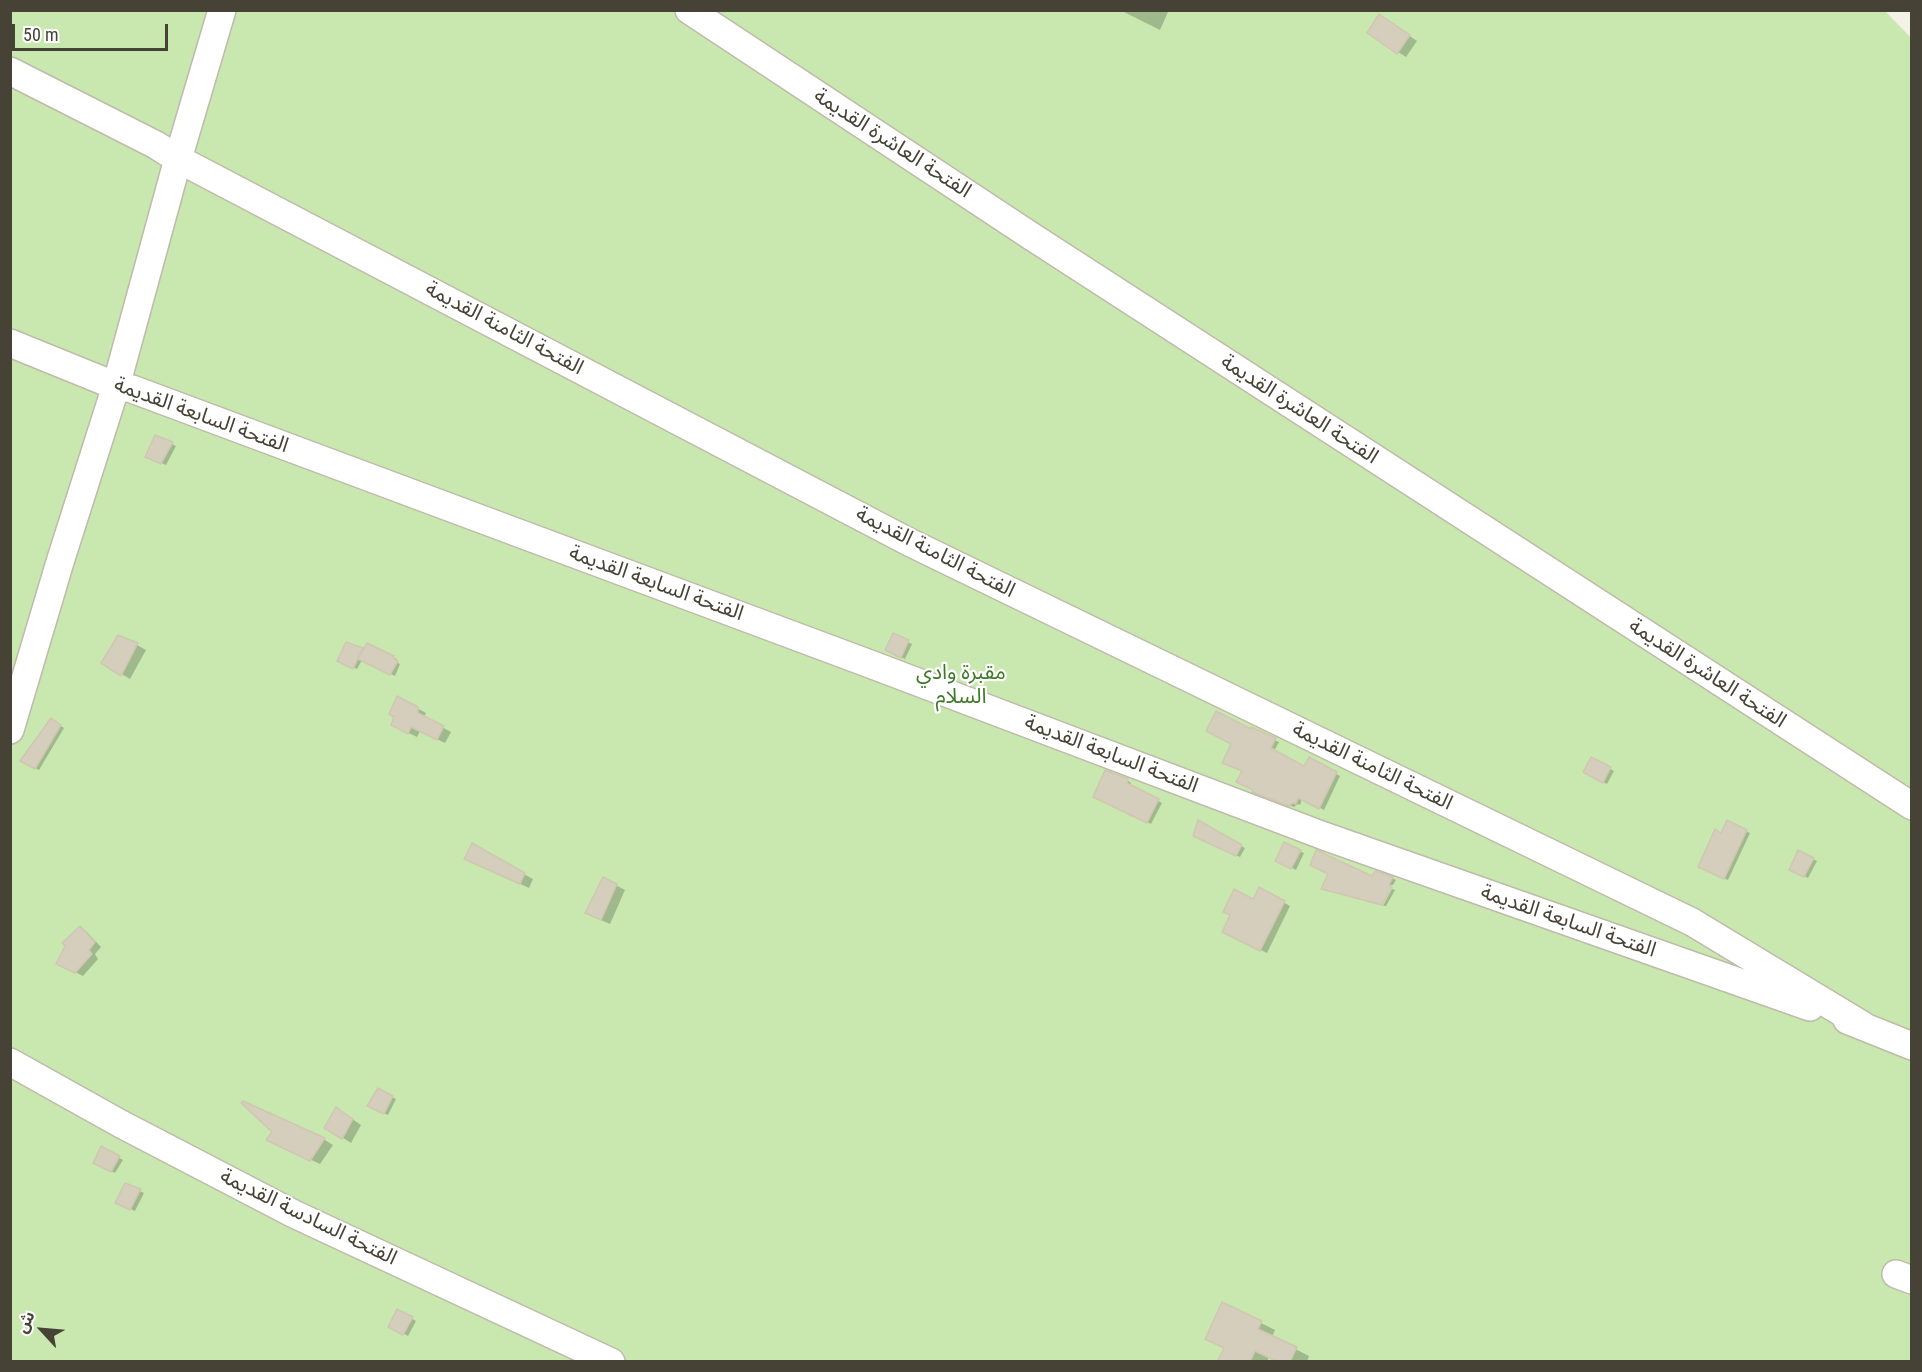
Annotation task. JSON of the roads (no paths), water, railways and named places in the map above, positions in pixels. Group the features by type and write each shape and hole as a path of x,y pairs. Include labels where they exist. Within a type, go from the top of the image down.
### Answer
{"street":[{"path":"10,730 116,386 178,159 222,10"},
{"name":"الفتحة العاشرة القديمة","path":"689,10 1031,236 1911,806"},
{"name":"الفتحة الثامنة القديمة","path":"10,71 156,145 178,159 909,542 1692,922 1864,1026"},
{"name":"الفتحة السابعة القديمة","path":"10,343 116,386 132,389 870,663 1338,841 1864,1026 1911,1047"},
{"name":"الفتحة السادسة القديمة","path":"10,1062 121,1124 294,1214 611,1362"}],"park label":[{"name":"مقبرة وادي السلام","path":"961,686"}]}
